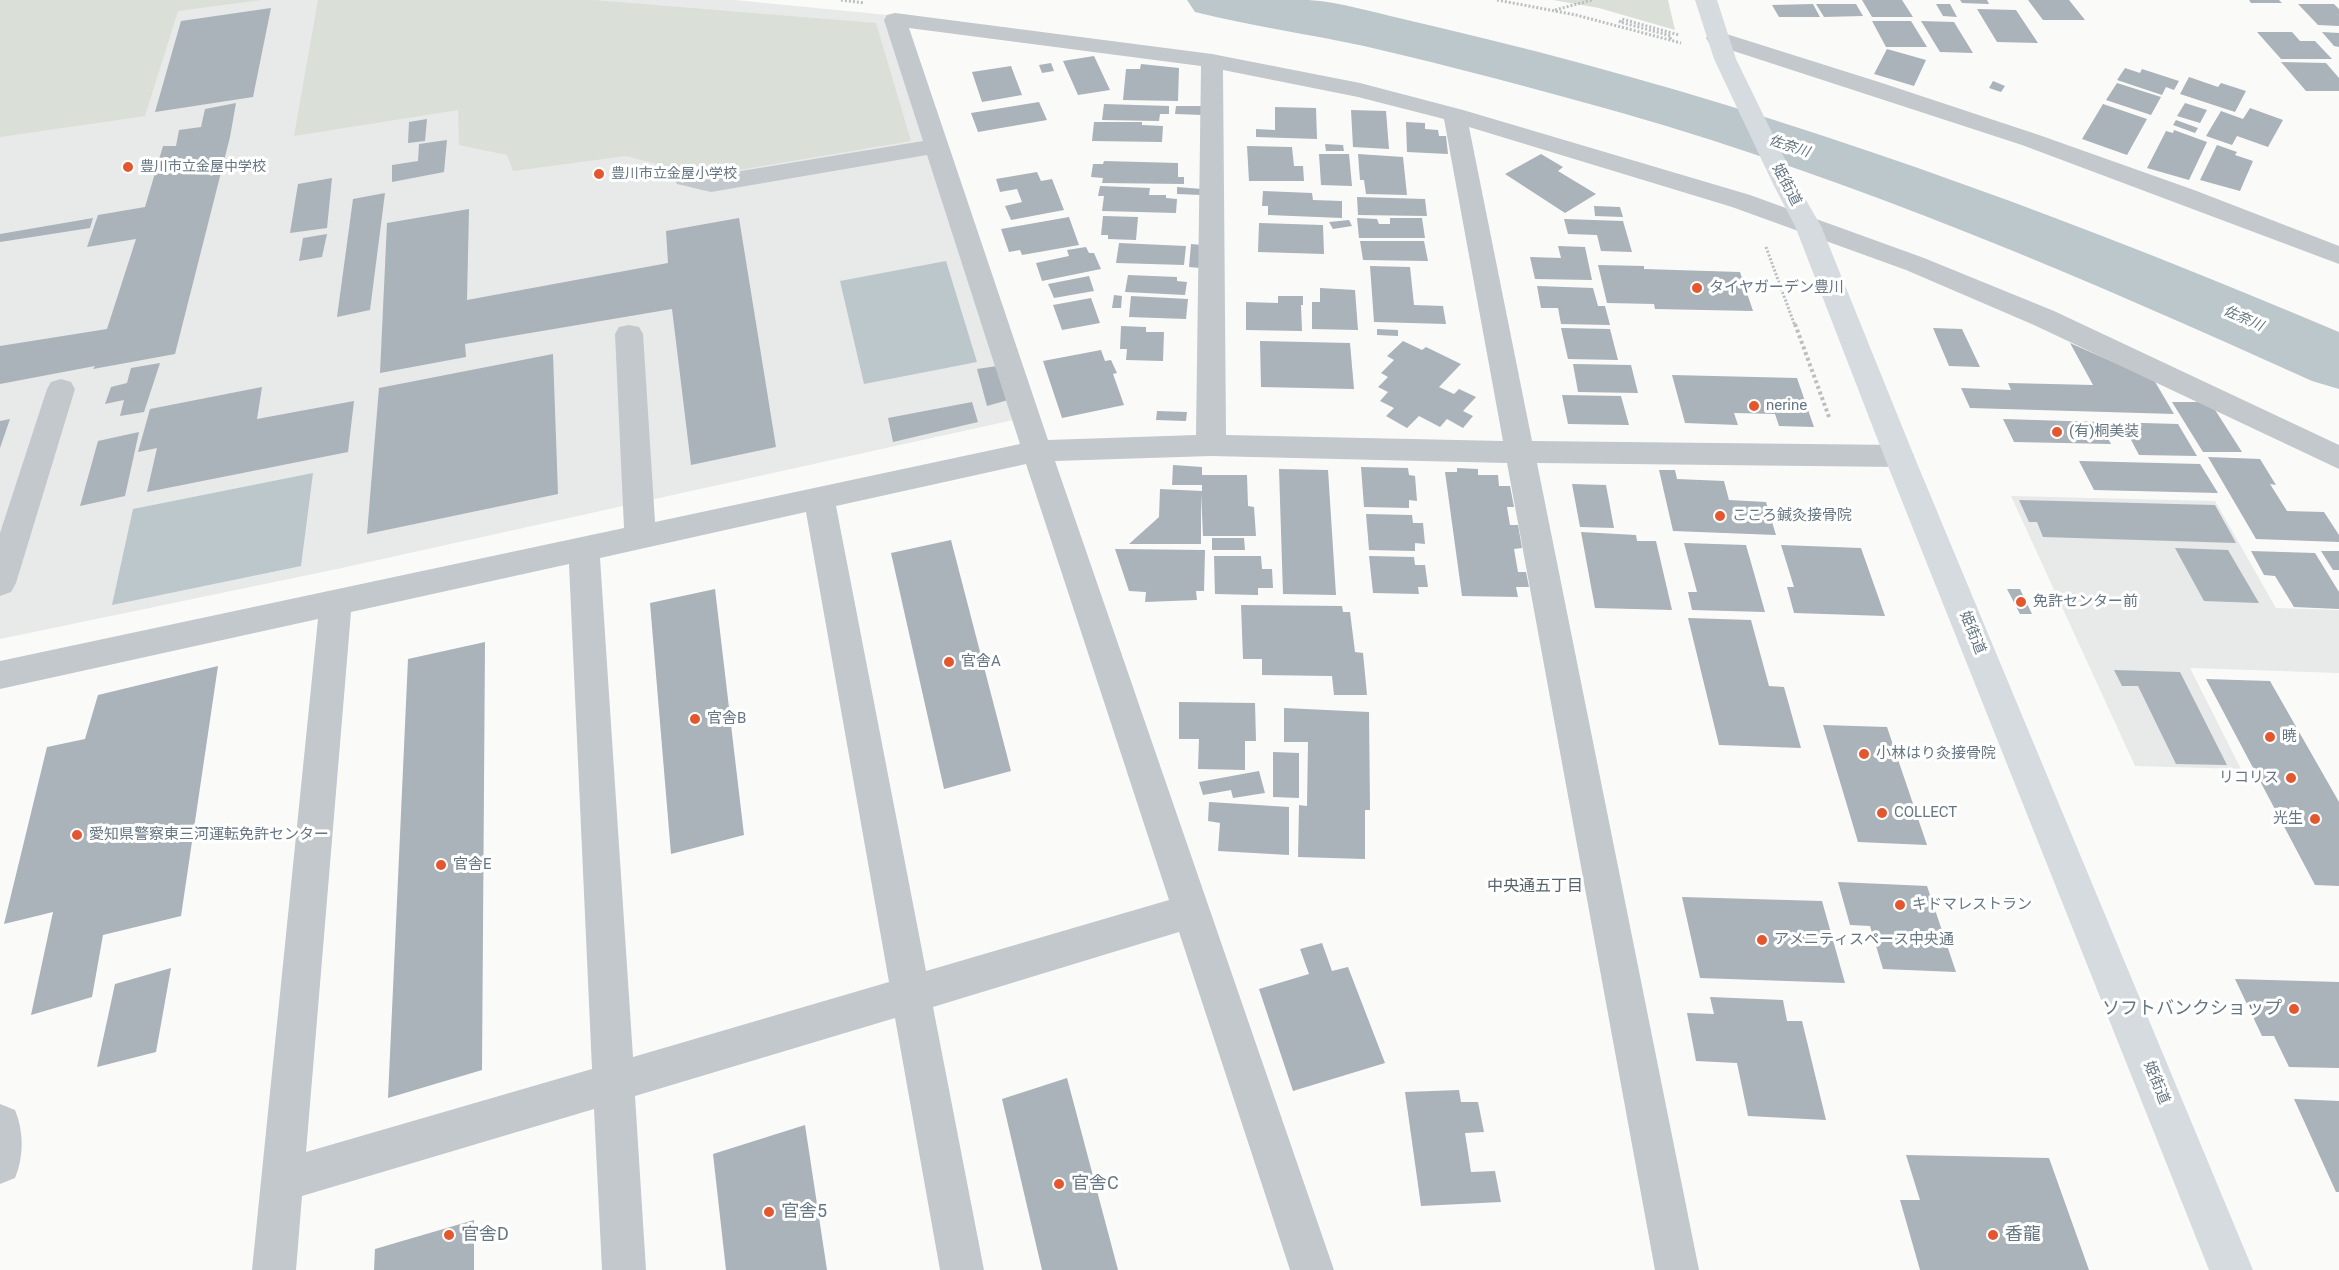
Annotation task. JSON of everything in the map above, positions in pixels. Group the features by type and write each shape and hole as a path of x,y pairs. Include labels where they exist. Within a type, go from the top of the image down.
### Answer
{"main road":[{"name":"姫街道","path":"1706,0 1721,48 1786,186 1808,226 1899,456 2231,1270"}],"street":[{"path":"1312,1270 935,146 895,20 1212,61 1360,90 1455,115 1741,201 1915,264 2044,318 2339,458"},
{"path":"1721,48 1887,91 2049,146 2257,222 2339,256"},
{"path":"1211,445 1212,61"},
{"path":"1455,115 1677,1270"},
{"path":"686,179 711,184 935,146"},
{"path":"629,334 640,537"},
{"path":"0,583 61,389"},
{"path":"0,675 1037,451 1211,445 1518,452 1899,456"},
{"path":"819,499 963,1270"},
{"path":"584,549 624,1270"},
{"path":"274,1270 336,602"},
{"path":"282,1181 612,1081 1191,911"},
{"path":"0,1125 0,1164"}],"path":[{"path":"1497,0 1553,10 1688,44"},
{"path":"1553,10 1592,0"},
{"path":"1670,39 1671,36 1620,22 1622,19 1672,33"},
{"path":"1763,239 1829,420"}],"shaded area":[{"name":"豊川市立金屋小学校","path":"0,0 734,0 888,15 1027,417 337,569 0,639"},
{"path":"0,0 261,0 178,11 145,116 0,137"},
{"path":"318,0 593,0 876,23 911,141 703,176 626,156 513,171 507,155 459,145 458,110 294,136"},
{"path":"1553,0 1668,0 1675,30 1599,8"},
{"path":"946,261 977,362 864,384 840,281"},
{"path":"313,473 301,566 112,605 133,509"},
{"path":"2011,496 2215,501 2276,608 2339,610 2339,673 2190,668 2241,769 2135,766"}],"building":[{"path":"1862,0 1902,0 1913,17 1872,17"},
{"path":"1960,0 1987,0 1989,4 1962,3"},
{"path":"2028,0 2069,0 2085,20 2043,20"},
{"path":"2249,0 2279,0 2282,3 2251,3"},
{"path":"1813,4 1820,17 1779,17 1772,5"},
{"path":"1816,4 1856,4 1863,16 1824,17"},
{"path":"1936,4 1950,4 1957,17 1943,16"},
{"path":"2298,4 2334,4 2339,9 2339,26 2318,25"},
{"path":"271,8 253,97 155,112 181,21"},
{"path":"1977,9 2016,10 2038,43 1997,42"},
{"path":"1872,21 1911,21 1927,47 1886,47"},
{"path":"1921,21 1954,22 1973,53 1940,52"},
{"path":"2257,32 2292,32 2300,41 2315,41 2332,59 2281,59"},
{"path":"2322,32 2339,33 2339,47 2334,46"},
{"path":"1887,49 1926,60 1914,86 1874,74"},
{"path":"1094,56 1110,90 1078,95 1063,61"},
{"path":"2281,62 2326,63 2339,78 2339,91 2306,91"},
{"path":"1051,63 1054,71 1042,73 1039,65"},
{"path":"1141,64 1179,68 1178,101 1123,100 1126,69 1140,69"},
{"path":"1011,66 1022,95 982,102 972,72"},
{"path":"2125,68 2140,73 2142,69 2179,81 2174,90 2166,87 2162,95 2117,80"},
{"path":"2189,77 2218,87 2221,83 2246,91 2235,112 2180,94"},
{"path":"1993,81 2005,86 2001,92 1989,88"},
{"path":"2117,83 2161,97 2151,115 2106,100"},
{"path":"1039,102 1047,120 978,132 971,113"},
{"path":"236,103 230,137 175,354 0,384 0,346 107,329 136,239 87,247 98,215 145,207 163,146 176,146 179,130 201,127 205,109"},
{"path":"2185,103 2207,110 2200,123 2177,116"},
{"path":"1104,104 1169,106 1169,114 1160,114 1159,121 1102,120"},
{"path":"2103,104 2147,119 2127,155 2082,139"},
{"path":"1176,106 1203,106 1203,115 1175,114"},
{"path":"1275,107 1316,108 1317,139 1256,137 1256,129 1275,130"},
{"path":"2250,108 2283,120 2268,147 2237,136 2232,145 2206,136 2221,111 2243,119"},
{"path":"1351,110 1386,111 1389,149 1353,147"},
{"path":"427,119 425,141 408,143 409,122"},
{"path":"2176,120 2198,128 2195,133 2173,125"},
{"path":"1094,122 1142,122 1142,125 1163,126 1162,142 1092,141"},
{"path":"1406,122 1425,123 1425,129 1438,130 1439,136 1446,136 1448,154 1407,152"},
{"path":"2174,130 2207,142 2189,180 2147,168 2166,131 2173,133"},
{"path":"447,140 444,172 392,182 392,165 418,161 419,144"},
{"path":"1325,144 1343,145 1344,151 1326,151"},
{"path":"2217,145 2237,152 2235,155 2253,161 2240,191 2200,180"},
{"path":"1247,146 1292,147 1294,166 1303,166 1304,181 1249,181"},
{"path":"1319,154 1349,154 1352,186 1321,185"},
{"path":"1358,154 1403,157 1407,195 1366,194 1364,180 1360,180"},
{"path":"1541,154 1563,167 1558,171 1596,194 1565,213 1505,174"},
{"path":"1104,161 1178,163 1178,177 1184,177 1184,184 1102,183 1103,178 1091,177 1093,164 1103,164"},
{"path":"1037,172 1041,181 1052,179 1064,210 1011,220 1005,206 1022,202 1017,189 1000,192 996,179"},
{"path":"332,178 327,228 290,233 298,184"},
{"path":"1100,186 1150,188 1149,195 1166,195 1166,198 1177,199 1176,213 1102,211 1104,196 1098,196"},
{"path":"1177,187 1202,189 1201,195 1177,194"},
{"path":"1263,191 1312,193 1313,200 1342,201 1342,218 1268,215 1268,206 1262,206"},
{"path":"385,193 370,310 337,317 353,199"},
{"path":"1357,197 1425,199 1427,216 1358,215"},
{"path":"1594,206 1620,207 1623,217 1595,216"},
{"path":"469,209 467,300 668,263 666,231 739,218 776,447 691,465 672,309 465,344 466,357 380,373 387,223"},
{"path":"1103,216 1138,217 1136,240 1108,239 1108,235 1101,235"},
{"path":"1069,217 1079,245 1022,255 1020,250 1009,252 1001,229"},
{"path":"93,218 90,228 0,242 0,234"},
{"path":"1357,218 1377,219 1379,224 1390,224 1390,218 1422,218 1425,238 1359,238"},
{"path":"1564,219 1623,221 1632,252 1601,251 1597,235 1568,234"},
{"path":"1349,220 1352,226 1333,229 1329,222"},
{"path":"1259,223 1323,225 1324,254 1258,252"},
{"path":"327,234 322,257 299,261 303,238"},
{"path":"1360,241 1424,241 1428,261 1363,260"},
{"path":"1119,243 1186,246 1184,265 1116,263"},
{"path":"1191,244 1202,245 1200,268 1189,267"},
{"path":"1558,246 1585,247 1592,280 1535,279 1530,257 1561,258"},
{"path":"1086,247 1089,253 1094,253 1101,269 1042,281 1036,263 1069,256 1067,250"},
{"name":"タイヤガーデン豊川","path":"1598,265 1740,272 1753,311 1655,309 1654,304 1607,303"},
{"path":"1370,266 1410,267 1414,305 1443,306 1446,324 1374,322"},
{"path":"1128,275 1177,277 1177,281 1187,282 1185,295 1125,292"},
{"path":"1089,276 1094,291 1054,298 1048,284"},
{"path":"1537,286 1593,288 1598,306 1605,306 1610,325 1561,324 1558,308 1541,308"},
{"path":"1320,288 1355,290 1358,330 1312,329 1312,302 1320,302"},
{"path":"1114,295 1122,296 1121,308 1112,308"},
{"path":"1131,296 1188,299 1186,319 1129,317"},
{"path":"1278,296 1303,296 1302,331 1246,330 1246,302 1278,303"},
{"path":"1091,298 1100,323 1062,330 1053,305"},
{"path":"1121,326 1146,327 1146,332 1164,332 1163,361 1126,360 1127,349 1120,349"},
{"path":"1561,328 1610,329 1618,360 1568,359"},
{"path":"1933,328 1962,329 1980,367 1949,366"},
{"path":"1377,329 1398,330 1398,336 1377,335"},
{"path":"1260,341 1350,343 1354,389 1261,387"},
{"path":"1403,341 1422,350 1426,347 1461,364 1439,387 1454,394 1459,389 1476,397 1463,411 1473,416 1463,428 1447,419 1440,427 1419,416 1407,428 1386,416 1394,408 1380,401 1388,392 1378,387 1388,377 1381,373 1394,360 1387,356"},
{"path":"2070,343 2154,380 2174,414 1970,408 1961,388 2011,390 2008,383 2093,385"},
{"path":"1101,350 1105,361 1111,360 1117,373 1113,374 1124,405 1062,418 1043,361"},
{"path":"553,354 558,494 367,534 379,388"},
{"path":"160,363 144,412 120,416 124,400 105,404 111,387 127,383 131,368"},
{"path":"1573,364 1631,365 1638,393 1578,392"},
{"path":"997,366 1008,400 987,406 977,369"},
{"path":"1672,375 1797,378 1814,427 1779,426 1775,414 1734,413 1738,425 1685,423"},
{"path":"262,387 257,419 354,401 348,452 147,492 157,448 138,452 150,409"},
{"path":"1562,395 1621,396 1629,425 1568,424"},
{"path":"972,402 978,422 893,442 888,418"},
{"path":"2172,402 2210,402 2242,452 2203,452"},
{"path":"1157,411 1187,412 1186,421 1156,420"},
{"path":"10,419 0,448 0,421"},
{"name":"(有)桐美装","path":"2003,419 2099,422 2111,444 2014,442"},
{"path":"2108,422 2178,424 2197,456 2139,455 2129,436 2115,436"},
{"path":"139,432 125,496 80,506 98,441"},
{"path":"2208,457 2260,459 2276,485 2270,484 2287,511 2324,512 2339,535 2339,542 2256,539"},
{"path":"2079,461 2200,464 2218,493 2094,490"},
{"path":"1173,465 1202,467 1202,475 1247,475 1248,506 1254,507 1256,536 1203,536 1201,493 1201,544 1129,544 1159,517 1160,489 1202,491 1202,485 1172,485"},
{"path":"1361,467 1408,468 1409,475 1415,476 1417,501 1409,500 1409,508 1364,507"},
{"path":"1457,468 1478,469 1478,475 1498,475 1499,486 1510,486 1514,507 1507,507 1510,525 1518,525 1522,548 1514,549 1518,572 1526,572 1529,587 1516,587 1518,597 1462,596 1445,472 1457,472"},
{"path":"1279,469 1328,470 1336,595 1283,594"},
{"name":"こころ鍼灸接骨院","path":"1659,470 1675,470 1677,479 1724,481 1729,500 1766,502 1776,535 1673,531"},
{"path":"1572,484 1606,485 1614,528 1580,527"},
{"path":"2019,500 2215,505 2236,543 2043,537 2037,522 2029,522"},
{"path":"1366,514 1412,515 1413,523 1423,523 1425,544 1415,543 1415,551 1369,550"},
{"path":"1581,532 1636,535 1637,541 1656,541 1672,610 1595,608"},
{"path":"1212,538 1244,538 1245,550 1212,550"},
{"name":"官舎A","path":"951,540 1011,771 944,789 891,553"},
{"path":"1684,543 1746,545 1765,612 1692,610 1688,592 1697,592"},
{"path":"1781,545 1861,548 1885,616 1794,613 1787,587 1794,587"},
{"path":"2175,548 2228,550 2259,603 2204,601"},
{"path":"1115,549 1205,550 1204,591 1196,591 1197,600 1145,602 1146,592 1129,591"},
{"path":"2251,551 2315,553 2339,592 2339,609 2294,607 2275,576 2264,575"},
{"path":"2321,551 2339,551 2339,570 2333,570"},
{"path":"1214,556 1261,556 1262,569 1272,569 1273,588 1258,588 1258,595 1215,594"},
{"path":"1369,556 1414,557 1415,565 1425,565 1428,587 1418,587 1419,594 1373,593"},
{"name":"官舎B","path":"715,589 744,835 671,854 650,603"},
{"path":"2007,589 2020,589 2032,614 2020,614"},
{"path":"1241,605 1342,606 1343,612 1350,612 1355,652 1363,653 1367,695 1334,695 1332,676 1262,675 1262,659 1243,659"},
{"path":"1688,618 1751,620 1769,686 1784,687 1801,748 1719,745"},
{"name":"官舎E","path":"485,642 482,1070 388,1098 408,659"},
{"path":"218,666 181,916 103,935 92,997 31,1015 53,912 4,924 47,747 85,739 98,695"},
{"path":"2114,670 2180,672 2227,765 2176,764 2138,686 2122,686"},
{"path":"2206,679 2270,681 2339,802 2339,886 2315,885"},
{"path":"1179,702 1255,703 1256,741 1245,741 1245,770 1198,769 1199,739 1179,739"},
{"path":"1284,708 1369,712 1370,810 1365,810 1365,859 1298,857 1299,805 1307,806 1308,742 1284,742"},
{"path":"1823,725 1887,727 1927,845 1858,842"},
{"path":"1273,752 1299,753 1299,798 1273,797"},
{"path":"1259,771 1265,793 1233,798 1231,790 1203,795 1199,782"},
{"path":"1209,802 1289,807 1289,855 1218,851 1220,823 1208,821"},
{"path":"1838,882 1927,886 1956,972 1883,969 1870,926 1850,925"},
{"name":"アメニティスペース中央通","path":"1682,897 1822,901 1845,983 1700,978"},
{"path":"1322,943 1332,971 1348,967 1385,1063 1293,1091 1259,989 1309,974 1300,949"},
{"path":"171,968 156,1052 97,1067 115,984"},
{"name":"ソフトバンクショップ","path":"2235,979 2339,982 2339,1068 2289,1067 2274,1036 2262,1036"},
{"path":"1710,997 1783,1000 1787,1021 1802,1021 1826,1120 1748,1116 1737,1063 1696,1061 1687,1013 1714,1014"},
{"name":"官舎C","path":"1067,1078 1118,1270 1042,1270 1002,1099"},
{"path":"1459,1090 1461,1102 1478,1102 1484,1132 1465,1133 1471,1172 1495,1171 1501,1202 1421,1206 1405,1092"},
{"path":"2294,1099 2339,1101 2339,1192 2336,1192"},
{"name":"官舎5","path":"805,1125 827,1270 726,1270 713,1154"},
{"name":"香龍","path":"1906,1155 2049,1158 2089,1270 1920,1270 1900,1200 1920,1200"},
{"name":"官舎D","path":"474,1220 474,1270 374,1270 375,1249"}],"waterway":[{"name":"佐奈川","path":"1216,0 1361,28 1505,61 1648,101 1789,145 1929,194 2067,247 2339,362"}],"place":[{"name":"豊川市立金屋中学校","path":"128,167"},
{"name":"豊川市立金屋小学校","path":"599,174"},
{"name":"タイヤガーデン豊川","path":"1697,288"},
{"name":"nerine","path":"1754,406"},
{"name":"(有)桐美装","path":"2057,432"},
{"name":"こころ鍼灸接骨院","path":"1720,516"},
{"name":"免許センター前","path":"2021,602"},
{"name":"官舎A","path":"949,662"},
{"name":"官舎B","path":"695,719"},
{"name":"暁","path":"2270,737"},
{"name":"小林はり灸接骨院","path":"1864,754"},
{"name":"リコリス","path":"2291,778"},
{"name":"COLLECT","path":"1882,813"},
{"name":"光生","path":"2315,819"},
{"name":"愛知県警察東三河運転免許センター","path":"77,835"},
{"name":"官舎E","path":"441,865"},
{"name":"キドマレストラン","path":"1900,905"},
{"name":"アメニティスペース中央通","path":"1762,940"},
{"name":"ソフトバンクショップ","path":"2294,1009"},
{"name":"官舎C","path":"1059,1184"},
{"name":"官舎5","path":"769,1212"},
{"name":"官舎D","path":"449,1235"},
{"name":"香龍","path":"1993,1235"}],"district":[{"name":"中央通五丁目","path":"1535,887"}]}
